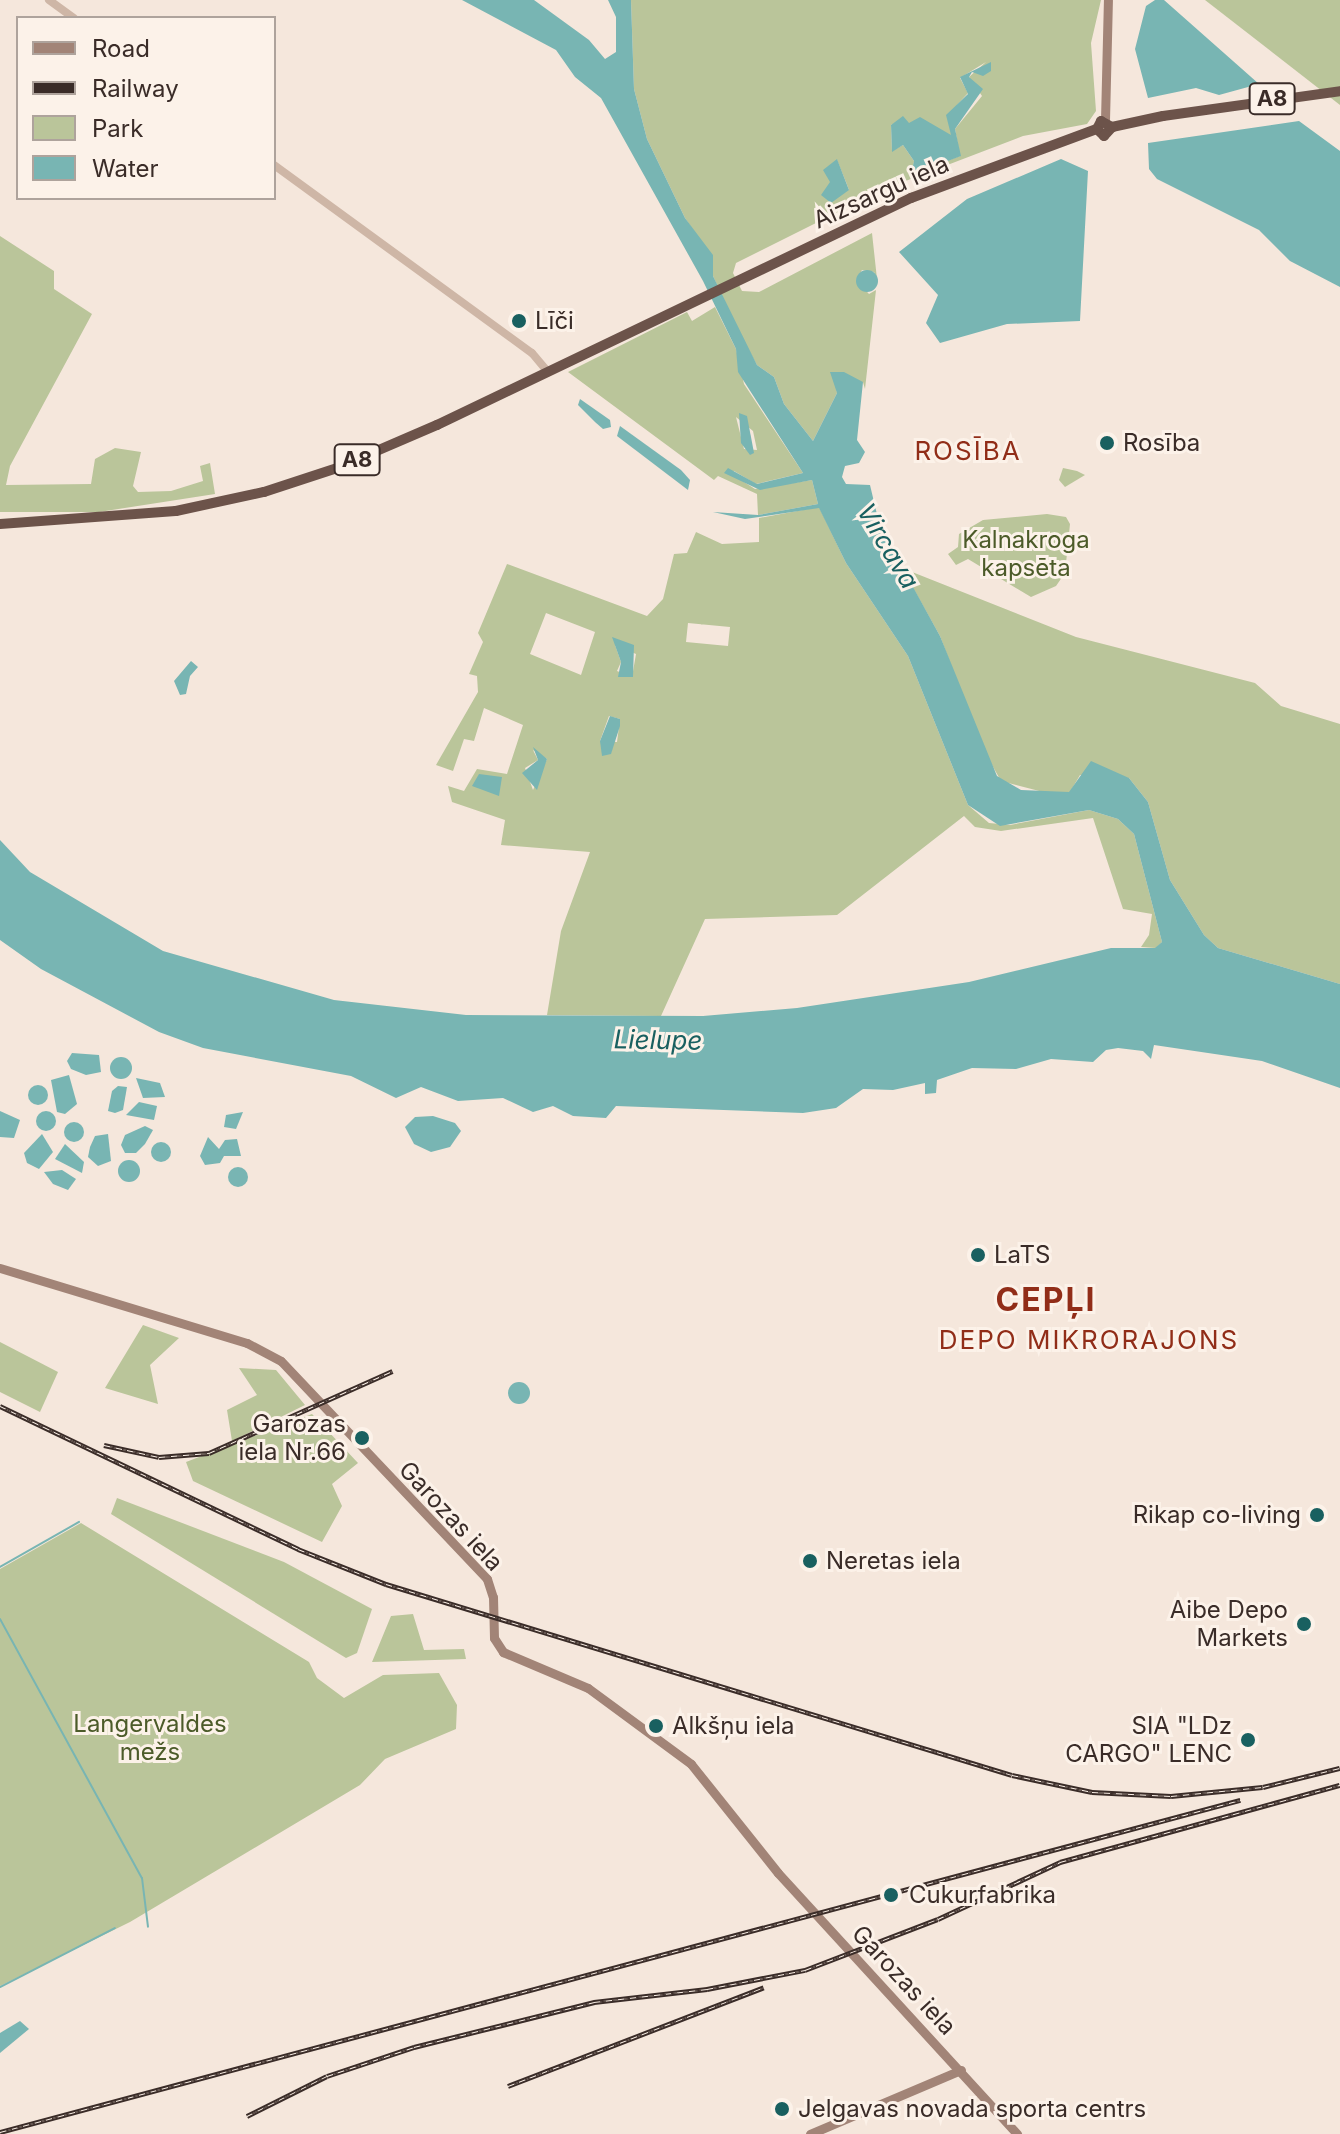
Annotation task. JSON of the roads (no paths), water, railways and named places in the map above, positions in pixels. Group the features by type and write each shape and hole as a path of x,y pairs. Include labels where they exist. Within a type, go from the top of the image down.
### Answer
{"highway":[{"name":"Aizsargu iela","path":"548,372 967,175 1105,125 1340,91"},
{"name":"A8","path":"0,524 136,516 264,492 387,448 548,372"}],"main road":[{"path":"1105,125 1108,0"},
{"name":"Garozas iela","path":"0,1268 247,1343 281,1361 487,1579 498,1646 520,1662 588,1688 691,1764 778,1873 1017,2134"},
{"path":"810,2134 961,2070"}],"street":[{"path":"49,0 71,16"},
{"path":"276,166 532,353 548,372"}],"water":[{"path":"462,0 534,0 589,40 605,59 616,52 616,17 608,0 631,0 634,89 647,139 685,218 713,255 713,276 757,365 774,377 784,404 813,441 837,393 830,372 844,372 863,382 857,440 865,452 859,463 845,466 842,477 846,484 870,485 880,527 940,636 997,776 1021,790 1069,792 1091,761 1129,778 1148,802 1170,880 1204,935 1218,948 1340,984 1340,1088 1262,1061 1154,1045 1151,1059 1143,1051 1118,1048 1106,1050 1093,1062 1051,1059 1016,1069 972,1068 937,1080 936,1093 925,1094 925,1083 893,1090 863,1089 836,1108 803,1113 616,1106 606,1118 573,1116 553,1106 533,1112 503,1098 458,1101 421,1087 396,1098 351,1076 203,1048 159,1032 41,969 0,940 0,840 30,872 163,951 334,1000 466,1015 703,1016 797,1008 969,982 1111,948 1155,948 1162,942 1134,834 1118,819 1089,810 1000,826 968,805 908,656 846,563 819,508 745,519 713,512 758,515 818,504 812,480 760,490 724,473 728,468 757,484 803,473 738,372 736,349 703,281 601,98 575,77 556,50"},
{"path":"1155,0 1164,0 1259,84 1219,95 1196,88 1148,98 1135,49 1146,6"},
{"path":"991,62 991,71 983,76 972,72 969,77 983,89 955,129 961,156 911,175 914,161 903,145 892,152 891,125 903,116 909,123 920,117 951,135 946,115 968,94 960,77"},
{"path":"1299,121 1340,151 1340,287 1290,261 1259,230 1157,179 1149,169 1148,143"},
{"path":"837,159 849,190 831,203 821,195 830,182 823,170"},
{"path":"1061,159 1088,171 1080,321 1007,324 940,343 926,323 938,295 899,252 967,199"},
{"path":"863,270 871,270 878,281 871,292 863,292 856,285 856,277"},
{"path":"580,399 610,420 611,427 603,429 595,422 578,405"},
{"path":"739,413 747,416 754,453 750,455 741,443"},
{"path":"620,426 681,470 690,480 688,490 617,436"},
{"path":"612,637 634,645 633,677 618,677 621,662"},
{"path":"191,661 198,667 190,676 186,694 180,695 174,681"},
{"path":"610,716 620,719 620,726 611,754 602,756 600,741"},
{"path":"533,747 547,759 537,790 522,773 538,760"},
{"path":"479,774 502,777 499,796 472,786"},
{"path":"72,1053 99,1055 101,1072 86,1075 71,1069 67,1061"},
{"path":"117,1057 125,1057 132,1068 125,1079 117,1079 110,1072 110,1064"},
{"path":"69,1075 77,1104 65,1114 57,1112 51,1080"},
{"path":"136,1078 160,1083 165,1097 143,1098"},
{"path":"38,1085 45,1088 48,1095 45,1102 38,1105 31,1102 28,1095 31,1088"},
{"path":"118,1086 127,1087 123,1110 115,1113 108,1111 112,1091"},
{"path":"139,1102 157,1106 154,1120 126,1115"},
{"path":"0,1111 20,1120 14,1138 0,1137"},
{"path":"46,1111 53,1114 56,1121 53,1128 46,1131 39,1128 36,1121 39,1114"},
{"path":"243,1112 236,1129 224,1127 226,1115"},
{"path":"433,1116 455,1123 461,1131 450,1147 431,1152 414,1144 405,1127 415,1117"},
{"path":"74,1122 81,1125 84,1132 81,1139 74,1142 67,1139 64,1132 67,1125"},
{"path":"145,1126 153,1130 145,1144 136,1153 125,1153 121,1145 125,1135"},
{"path":"42,1134 53,1152 39,1169 27,1163 24,1153"},
{"path":"108,1134 111,1161 98,1166 88,1157 90,1147 95,1136"},
{"path":"208,1137 219,1149 225,1140 237,1139 241,1156 224,1156 220,1163 205,1165 200,1156"},
{"path":"161,1142 168,1145 171,1152 168,1159 161,1162 154,1159 151,1152 154,1145"},
{"path":"65,1144 84,1162 82,1173 55,1159"},
{"path":"129,1160 137,1163 140,1171 137,1179 129,1182 121,1179 118,1171 121,1163"},
{"path":"238,1167 245,1170 248,1177 245,1184 238,1187 231,1184 228,1177 231,1170"},
{"path":"62,1170 76,1179 68,1190 53,1184 44,1172"},
{"path":"519,1382 527,1385 530,1393 527,1401 519,1404 511,1401 508,1393 511,1385"},
{"path":"20,2021 29,2029 0,2053 0,2033"}],"waterway":[{"path":"0,1567 79,1522"},
{"path":"0,1619 142,1878 148,1927"},
{"path":"0,1987 115,1928"}],"railway":[{"path":"104,1445 159,1457 209,1453 392,1371"},
{"path":"0,1406 298,1549 386,1584 1012,1775 1092,1792 1171,1796 1263,1787 1340,1768"},
{"path":"247,2116 327,2076 414,2047 594,2002 707,1989 805,1970 938,1919 1060,1862 1340,1785"},
{"path":"0,2132 1240,1800"},
{"path":"508,2086 764,1987"}],"place":[{"name":"Līči","path":"519,321"},
{"name":"Rosība","path":"1107,443"},
{"name":"LaTS","path":"978,1255"},
{"name":"Garozas iela Nr.66","path":"362,1438"},
{"name":"Rikap co-living","path":"1317,1515"},
{"name":"Neretas iela","path":"810,1561"},
{"name":"Aibe Depo Markets","path":"1304,1624"},
{"name":"Alkšņu iela","path":"656,1726"},
{"name":"SIA \"LDz CARGO\" LENC","path":"1248,1740"},
{"name":"Cukurfabrika","path":"891,1895"},
{"name":"Jelgavas novada sporta centrs","path":"782,2109"}],"district":[{"name":"ROSĪBA","path":"968,451"},
{"name":"CEPĻI","path":"1046,1300"},
{"name":"DEPO MIKRORAJONS","path":"1089,1340"}],"park label":[{"name":"Kalnakroga kapsēta","path":"1026,554"},
{"name":"Langervaldes mežs","path":"150,1738"}],"water label":[{"name":"Vircava","path":"888,546"},
{"name":"Lielupe","path":"658,1040"}]}
